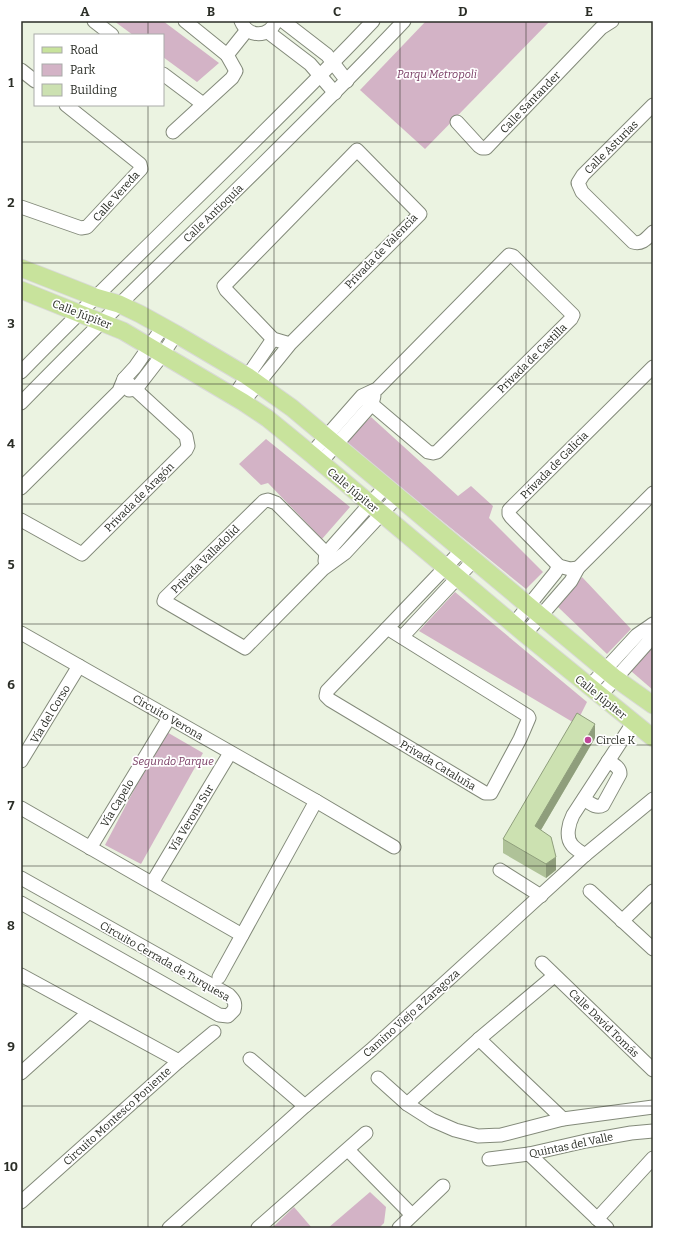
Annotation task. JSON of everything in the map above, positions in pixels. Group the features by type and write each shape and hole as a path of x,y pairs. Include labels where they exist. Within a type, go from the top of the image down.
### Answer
{"main road":[{"name":"Calle Júpiter","path":"21,268 95,297 119,304 170,330 253,380 292,408 610,673 653,705"},
{"name":"Calle Júpiter","path":"21,290 102,321 123,331 238,399 283,430 519,630 594,692 653,738"}],"street":[{"path":"94,21 111,34"},
{"path":"173,132 232,78 236,72 235,66 227,55 184,21"},
{"path":"227,55 244,26 257,34 268,32 276,21"},
{"path":"283,21 328,55 347,81"},
{"name":"Calle Antioquía","path":"21,372 95,297 333,63 372,21"},
{"name":"Calle Antioquía","path":"21,403 119,304 335,93 404,21"},
{"name":"Calle Santander","path":"457,122 479,146 486,148 605,23"},
{"path":"268,32 310,64 335,93"},
{"path":"21,70 34,80"},
{"path":"164,75 203,104"},
{"name":"Calle Asturias","path":"653,105 583,175 578,183 582,192 633,242 637,243 644,241 653,232"},
{"name":"Calle Vereda","path":"21,207 80,228 87,227 141,169 140,164 67,106"},
{"name":"Privada de Valencia","path":"357,150 420,214 290,344 273,339 224,288 224,284 357,150"},
{"name":"Privada de Castilla","path":"331,441 362,396 377,389 509,255 513,256 573,315 571,319 437,452 428,452 362,396"},
{"path":"136,389 156,350 170,330"},
{"path":"253,380 273,339"},
{"path":"238,399 253,380 290,344"},
{"path":"21,488 156,350"},
{"name":"Privada de Galicia","path":"559,566 511,517 509,510 653,367"},
{"name":"Privada de Aragón","path":"21,520 82,554 186,450 188,446 186,436 136,389 122,385"},
{"name":"Privada de Castilla","path":"316,458 331,441 372,404 377,389"},
{"name":"Privada Valladolid","path":"330,557 276,503 268,500 264,501 176,587 164,601 245,648 322,569 330,557 391,492"},
{"path":"535,610 571,581 578,568 653,494"},
{"name":"Privada Cataluña","path":"387,628 528,716 529,718 520,739 491,793 485,793 330,700 326,696 327,691 387,628 451,573 468,555"},
{"path":"519,630 535,610 559,566 570,569 578,568"},
{"name":"Privada Cataluña","path":"402,638 451,573"},
{"path":"594,692 610,673 649,641 653,624"},
{"name":"Circuito Verona","path":"21,633 394,847"},
{"name":"Vía del Corso","path":"21,761 78,666"},
{"name":"Vía Capelo","path":"90,848 169,718"},
{"path":"585,855 571,844 568,826 573,814 633,723"},
{"name":"Vía Verona Sur","path":"152,883 230,753"},
{"path":"584,799 595,806 600,807 603,805 620,774 618,767 608,761"},
{"name":"Camino Viejo a Zaragoza","path":"169,1228 305,1106 371,1050 585,855 653,798"},
{"path":"219,977 316,801"},
{"path":"21,808 242,935"},
{"path":"500,870 540,896"},
{"name":"Circuito Cerrada de Turquesa","path":"21,878 229,995 235,1003 234,1010 228,1016 224,1017 219,1015 21,903"},
{"path":"590,891 653,949"},
{"path":"622,921 653,891"},
{"name":"Calle David Tomás","path":"542,963 653,1070"},
{"path":"21,975 179,1061"},
{"path":"407,1104 479,1039 554,976"},
{"path":"21,1073 89,1012"},
{"name":"Circuito Montesco Poniente","path":"21,1202 179,1061 214,1032"},
{"path":"479,1039 563,1119"},
{"path":"250,1059 305,1106"},
{"path":"378,1078 407,1104 432,1120 455,1130 478,1136 501,1134 563,1119 653,1107"},
{"name":"Quintas del Valle","path":"489,1159 529,1154 586,1141 631,1133 653,1131"},
{"path":"258,1228 366,1133"},
{"path":"348,1150 412,1215"},
{"path":"529,1154 607,1228"},
{"path":"597,1219 653,1158"},
{"path":"399,1228 443,1186"}],"green space":[{"path":"114,21 163,21 219,63 197,82 164,58 164,34 132,34"},
{"name":"Parqu Metropoli","path":"426,21 550,21 425,149 360,90"},
{"path":"371,417 458,496 471,486 493,506 489,518 543,572 526,589 345,442"},
{"path":"266,439 350,507 322,539 268,483 261,485 239,464"},
{"path":"582,577 631,629 607,654 558,607"},
{"path":"455,592 587,702 576,724 419,631"},
{"path":"653,642 653,690 631,671"},
{"name":"Segundo Parque","path":"165,731 203,753 141,864 105,845"},
{"path":"370,1192 386,1207 384,1223 379,1228 328,1228"},
{"path":"294,1207 312,1228 272,1228"}],"building":[{"path":"577,713 595,724 535,826 551,837 556,857 546,864 503,839"}],"place":[{"name":"Circle K","path":"588,740"}]}
